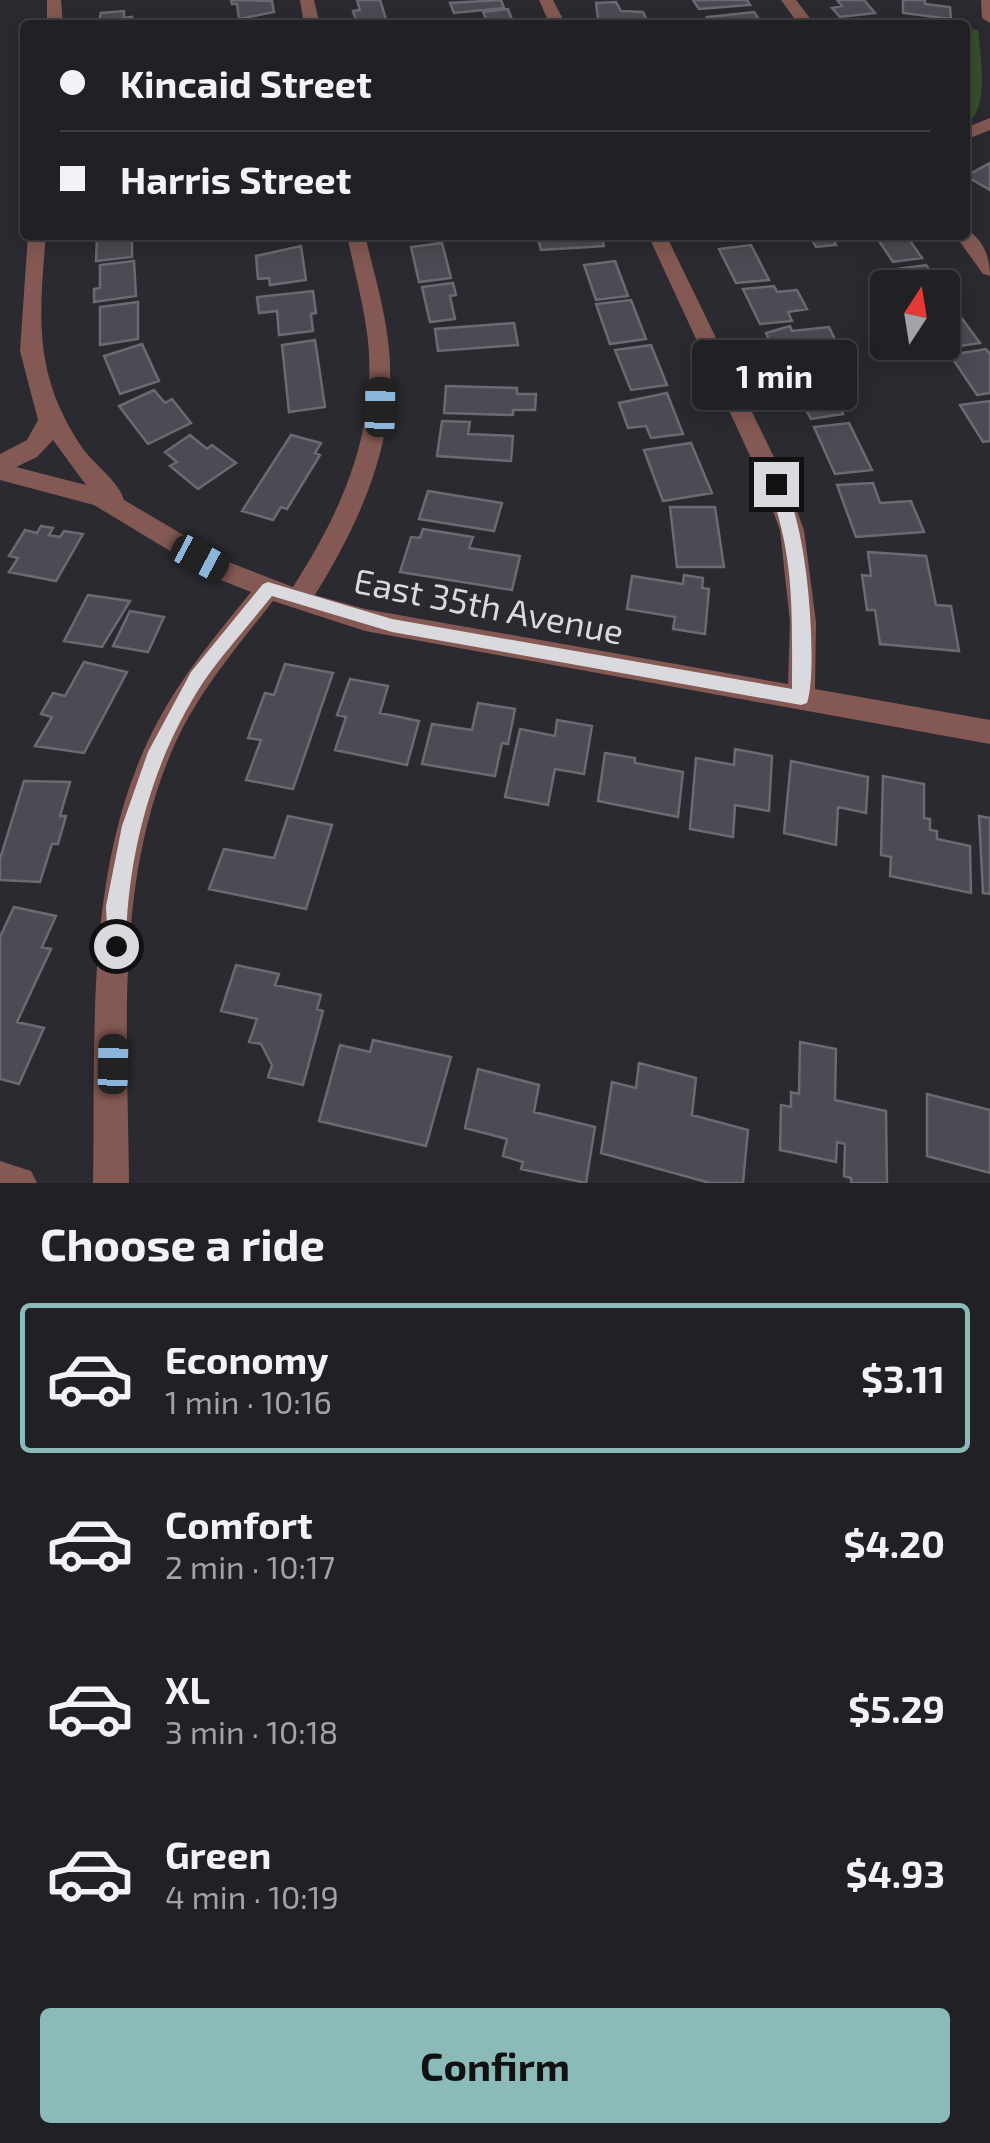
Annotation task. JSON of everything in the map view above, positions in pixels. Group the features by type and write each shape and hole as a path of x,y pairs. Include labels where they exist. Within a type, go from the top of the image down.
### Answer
{"street":[{"path":"788,0 803,20"},
{"path":"988,0 990,18"},
{"path":"37,240 29,327 34,368 49,416 96,483 135,515"},
{"path":"298,600 347,519 374,447 380,407 378,341 357,240"},
{"path":"659,240 776,484 792,530 803,622 801,698"},
{"path":"968,240 990,270"},
{"path":"0,462 36,446 48,426 49,416"},
{"name":"East 35th Avenue","path":"0,471 76,489 135,515 178,547 268,589 392,626 990,732"},
{"path":"110,1183 116,906 131,826 157,752 198,677 268,589"},
{"path":"0,1178 19,1183"}],"green space":[{"path":"970,29 978,30 982,70 981,96 970,121"}],"building":[{"path":"231,0 272,1 274,12 239,19 237,4"},
{"path":"357,0 380,0 386,19 356,20 353,11 360,10"},
{"path":"501,0 504,8 454,13 450,3"},
{"path":"693,0 747,0 750,5 699,9"},
{"path":"837,0 864,0 875,13 840,17 832,8 842,6"},
{"path":"903,0 925,0 925,4 950,7 951,19 903,13"},
{"path":"616,2 621,11 643,12 647,20 600,20 596,3"},
{"path":"508,9 512,20 487,20 483,12"},
{"path":"124,11 124,18 132,20 99,20 101,13"},
{"path":"754,12 760,20 709,20 707,17"},
{"path":"990,163 990,190 970,178 970,174"},
{"path":"97,240 132,240 132,257 96,261"},
{"path":"538,240 602,240 604,246 541,250"},
{"path":"812,240 834,240 836,245 816,247"},
{"path":"878,240 909,240 922,258 893,262"},
{"path":"442,243 451,278 419,282 411,247"},
{"path":"751,245 769,280 736,283 719,249"},
{"path":"301,246 306,280 270,285 269,278 258,279 256,256"},
{"path":"134,261 136,296 94,302 94,289 100,288 100,265"},
{"path":"615,261 628,296 596,300 584,265"},
{"path":"926,265 929,270 898,270"},
{"path":"453,283 456,295 450,296 455,319 430,322 422,287"},
{"path":"774,286 777,292 797,290 807,309 788,312 792,321 760,324 743,289"},
{"path":"313,291 313,331 279,335 277,311 259,313 257,297"},
{"path":"631,300 646,339 610,344 596,304"},
{"path":"138,302 138,339 100,345 100,307"},
{"path":"960,316 980,343 960,346"},
{"path":"514,323 518,345 438,351 435,329"},
{"path":"790,326 792,331 829,327 839,348 811,351 815,359 795,361 793,356 776,357 766,333"},
{"path":"315,340 325,407 289,412 282,345"},
{"path":"142,344 159,381 120,394 104,356"},
{"path":"651,345 667,385 631,390 615,350"},
{"path":"986,349 990,354 990,393 977,395 953,360 960,360 960,353"},
{"path":"820,374 843,414 811,419 789,379"},
{"path":"446,386 517,388 517,394 536,394 535,410 513,410 513,415 444,413"},
{"path":"154,390 165,403 172,399 191,423 148,444 119,406"},
{"path":"667,393 683,434 651,438 646,426 628,428 619,403"},
{"path":"990,401 990,441 983,442 960,405"},
{"path":"442,421 470,422 468,434 513,436 511,461 437,456"},
{"path":"849,423 872,470 835,474 814,427"},
{"path":"190,435 207,449 212,445 236,463 198,489 170,466 177,462 165,452"},
{"path":"291,435 321,443 315,453 320,455 287,509 281,507 273,520 242,511"},
{"path":"691,443 712,493 663,501 644,450"},
{"path":"873,483 880,503 911,501 924,532 856,537 837,485"},
{"path":"428,491 502,503 494,531 419,519"},
{"path":"670,507 715,507 724,567 677,567"},
{"path":"41,526 53,528 49,535 60,537 64,531 83,534 56,581 9,572 18,558 9,556 25,530 37,533"},
{"path":"423,529 473,537 469,548 520,556 512,590 400,572 411,537 420,538"},
{"path":"868,552 926,556 936,605 951,606 959,651 880,644 875,610 867,610 862,575 871,576"},
{"path":"684,575 703,578 702,588 709,589 705,634 673,629 675,617 627,609 632,576 683,584"},
{"path":"88,595 130,601 102,647 64,641"},
{"path":"130,611 164,617 148,652 113,646"},
{"path":"84,662 127,672 84,753 35,746 52,717 41,714 53,693 65,696"},
{"path":"285,664 333,673 293,789 246,780 261,740 248,738 265,693 274,695"},
{"path":"350,679 388,686 380,713 419,721 407,765 335,750 346,717 337,715"},
{"path":"478,703 515,709 508,744 502,743 495,776 422,764 432,724 472,730"},
{"path":"557,720 592,726 584,774 555,769 548,805 505,797 520,729 555,736"},
{"path":"735,749 772,756 769,811 735,805 733,837 690,829 696,758 734,765"},
{"path":"605,753 683,772 678,817 598,801"},
{"path":"791,761 868,777 866,813 838,807 836,845 784,833"},
{"path":"883,776 924,784 924,818 930,819 930,830 937,831 937,839 970,846 971,893 890,876 891,857 881,855"},
{"path":"24,781 70,782 60,816 66,816 58,844 52,844 40,882 0,880 0,859"},
{"path":"288,816 332,825 306,909 209,889 224,849 274,858"},
{"path":"979,816 990,818 990,894 983,893"},
{"path":"14,907 56,916 42,947 51,949 17,1022 44,1028 19,1084 0,1079 0,937"},
{"path":"236,965 279,974 275,985 321,995 317,1009 323,1011 303,1085 268,1077 272,1065 261,1044 249,1042 257,1019 221,1011"},
{"path":"373,1040 451,1057 426,1146 319,1121 340,1045 370,1052"},
{"path":"800,1042 836,1049 835,1100 886,1111 887,1183 851,1183 851,1178 844,1176 845,1144 837,1142 836,1162 780,1150 781,1105 791,1107 791,1092 799,1094"},
{"path":"639,1063 696,1078 692,1115 748,1130 743,1183 710,1183 601,1153 612,1082 636,1088"},
{"path":"478,1069 539,1085 534,1112 595,1127 586,1183 521,1169 523,1162 503,1156 507,1139 465,1128"},
{"path":"927,1094 990,1110 990,1173 927,1156"}],"route":[{"path":"116,946 116,906 131,826 157,752 198,677 268,589 392,626 801,698 800,574 792,530 776,484"}]}
